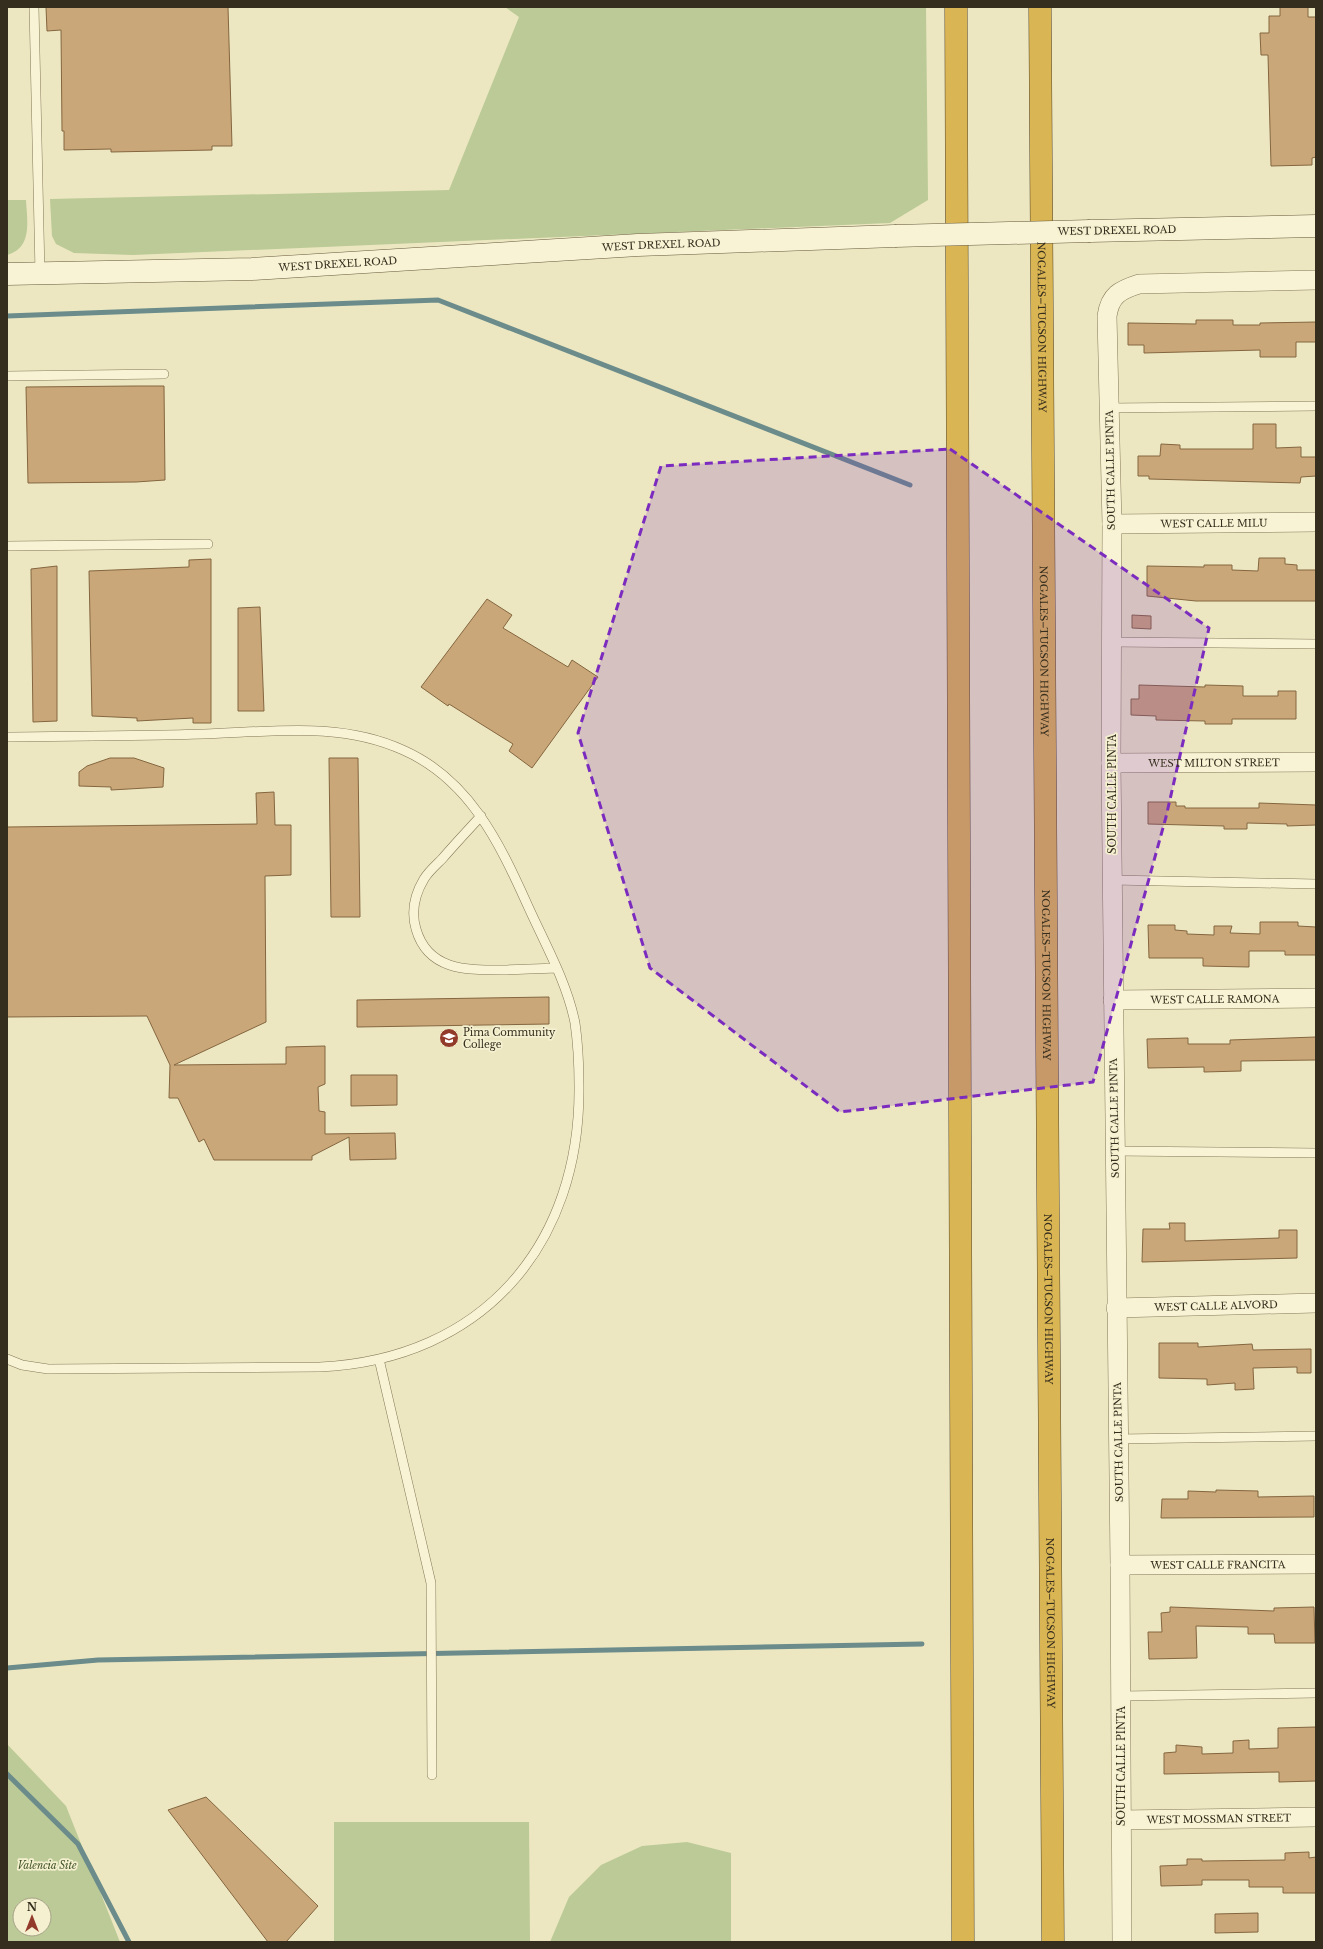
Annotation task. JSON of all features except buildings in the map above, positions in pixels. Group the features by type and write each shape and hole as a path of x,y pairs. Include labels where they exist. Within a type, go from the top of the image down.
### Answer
{"highway":[{"path":"956,7 963,1942"},
{"name":"NOGALES–TUCSON HIGHWAY","path":"1040,7 1053,1942"}],"street":[{"name":"WEST DREXEL ROAD","path":"7,274 252,269 653,244 895,236 1316,226"},
{"name":"SOUTH CALLE PINTA","path":"1122,1942 1120,1566 1111,763 1112,524 1108,408 1108,305 1115,295 1125,288 1139,284 1316,280"},
{"name":"WEST CALLE MILU","path":"1112,524 1316,522"},
{"name":"WEST MILTON STREET","path":"1111,763 1316,762"},
{"name":"WEST CALLE RAMONA","path":"1113,1000 1316,998"},
{"name":"WEST CALLE ALVORD","path":"1116,1308 1316,1303"},
{"name":"WEST CALLE FRANCITA","path":"1120,1566 1316,1564"},
{"name":"WEST MOSSMAN STREET","path":"1121,1820 1316,1817"}],"lane":[{"path":"34,7 40,273"},
{"path":"7,376 164,374"},
{"path":"1108,408 1316,406"},
{"path":"7,546 208,544"},
{"path":"1111,642 1316,644"},
{"path":"7,737 128,736 299,730 349,733 392,745 416,756 434,767 458,788 481,816 503,852 570,1005 579,1058 579,1103 573,1160 565,1190 552,1222 528,1264 508,1285 481,1311 460,1326 432,1341 415,1349 379,1359 360,1363 320,1367 48,1369 22,1365 7,1359"},
{"path":"481,816 425,878 417,891 414,907 414,923 418,937 426,950 439,961 454,967 471,970 555,968"},
{"path":"1112,880 1316,884"},
{"path":"1115,1151 1316,1153"},
{"path":"379,1359 431,1583 432,1775"},
{"path":"1118,1439 1316,1436"},
{"path":"1121,1696 1316,1693"}],"highlighted area":[{"path":"950,449 1209,628 1166,817 1093,1082 840,1112 650,968 578,733 661,466"}],"green space":[{"path":"505,7 926,7 928,200 890,223 133,255 74,253 56,244 52,236 50,199 449,190 519,17"},
{"path":"7,200 26,200 27,232 25,240 21,246 7,255"},
{"name":"Valencia Site","path":"7,1744 66,1806 120,1942 7,1942"},
{"path":"334,1822 529,1822 530,1942 334,1942"},
{"path":"687,1842 731,1853 731,1942 550,1942 569,1897 601,1865 642,1846"}],"waterway":[{"path":"7,316 438,300 910,485"},
{"path":"7,1668 98,1660 922,1644"},
{"path":"7,1774 78,1844 129,1942"}],"place":[{"name":"Pima Community College","path":"449,1038"}]}
